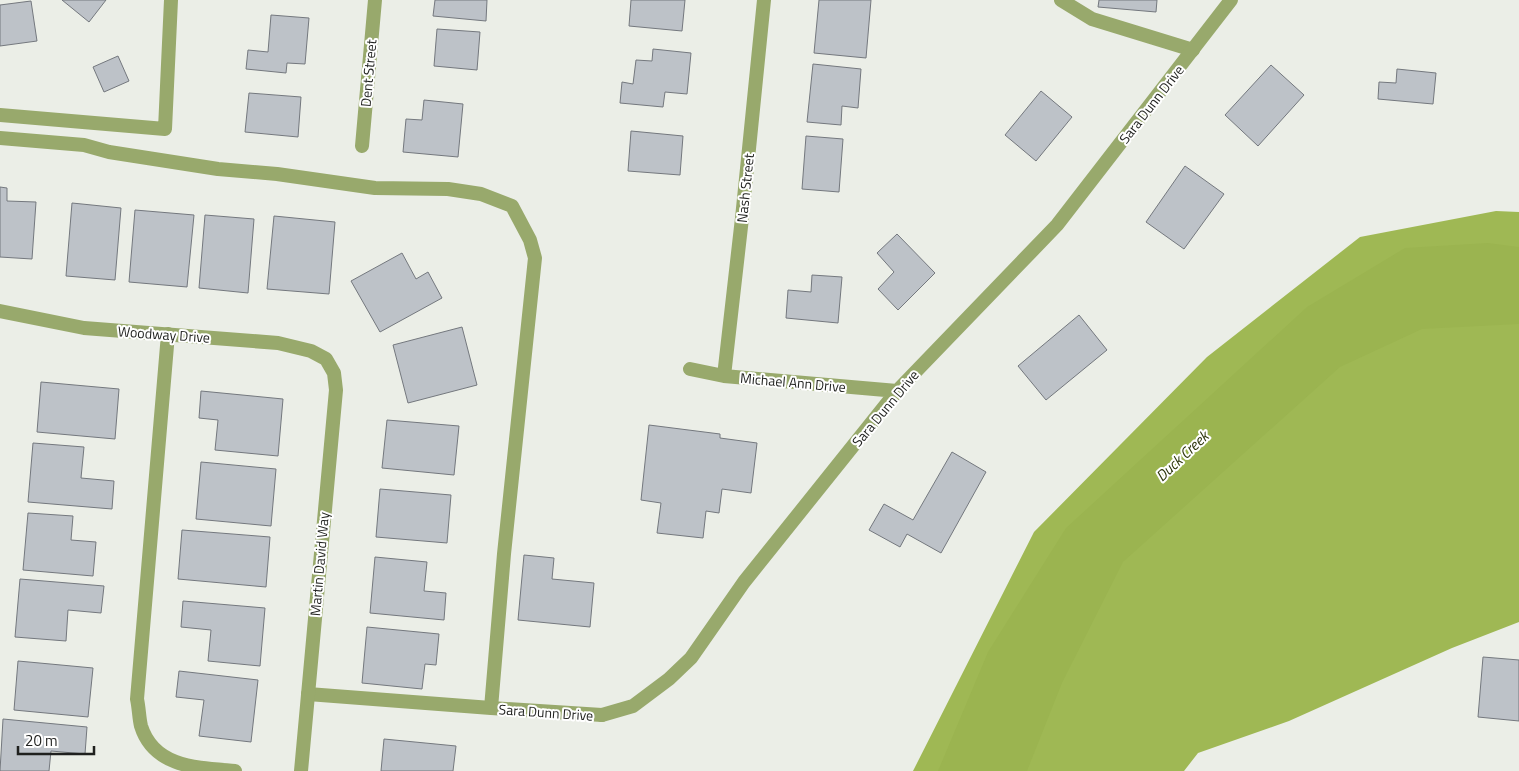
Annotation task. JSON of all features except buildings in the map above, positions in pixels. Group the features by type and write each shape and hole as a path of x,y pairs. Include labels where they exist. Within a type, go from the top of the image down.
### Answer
{"street":[{"path":"0,115 165,129 171,0"},
{"name":"Dent Street","path":"362,146 375,0"},
{"name":"Nash Street","path":"724,376 764,0"},
{"path":"1061,0 1092,19 1192,50"},
{"name":"Sara Dunn Drive","path":"308,694 602,715 632,706 669,679 691,658 744,582 897,391 1057,225 1231,0"},
{"path":"0,138 84,145 108,152 218,169 277,174 375,188 448,189 480,194 512,206 530,240 535,258 504,554 491,708"},
{"name":"Woodway Drive","path":"0,310 84,328 278,343 311,351 326,359"},
{"path":"168,334 137,699 141,726 150,745 169,760 198,768 236,771"},
{"name":"Martin David Way","path":"301,771 336,390 334,373 326,359"},
{"name":"Michael Ann Drive","path":"690,369 724,376 897,391"}],"shaded area":[{"path":"1496,211 1519,212 1519,622 1452,648 1289,721 1198,753 1184,771 913,771 1034,532 1207,357 1360,237"}],"water":[{"name":"Duck Creek","path":"1488,243 1519,247 1519,324 1422,329 1340,367 1123,562 1062,683 1027,771 938,771 988,652 1066,528 1307,307 1405,248"}]}
